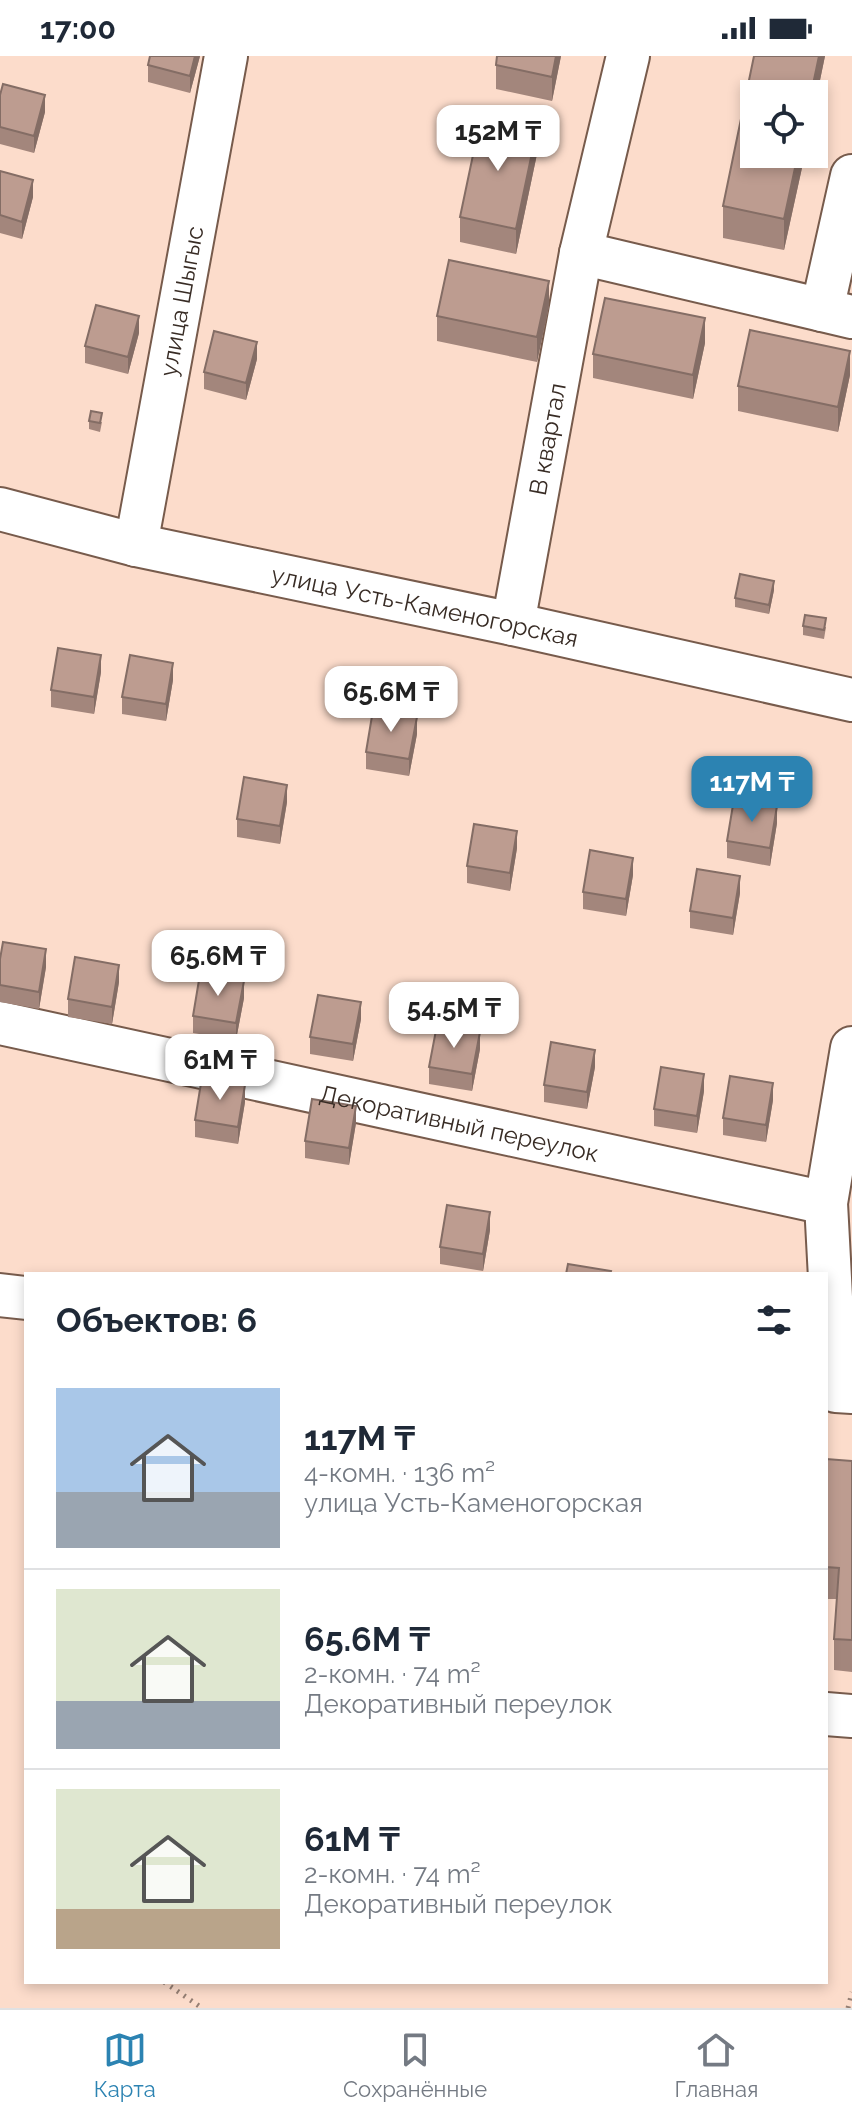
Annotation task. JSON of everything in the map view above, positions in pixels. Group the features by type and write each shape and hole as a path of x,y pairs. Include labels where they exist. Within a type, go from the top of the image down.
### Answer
{"street":[{"name":"улица Шыгыс","path":"136,545 226,56"},
{"name":"В квартал","path":"513,624 581,253 628,56"},
{"path":"581,253 837,314 852,176"},
{"name":"улица Усть-Каменогорская","path":"0,509 136,545 513,624 852,700"},
{"name":"Декоративный переулок","path":"0,1023 826,1203"},
{"path":"838,1391 826,1203 852,1048"},
{"path":"0,1295 24,1298"},
{"path":"828,1714 852,1716"}],"path":[{"path":"167,1984 202,2008"},
{"path":"848,2008 852,1992"}],"building":[{"path":"150,56 195,56 190,76 148,65"},
{"path":"497,56 556,56 552,77 496,65"},
{"path":"754,56 819,56 814,80 749,80"},
{"path":"3,84 45,95 34,136 0,127"},
{"path":"481,117 537,129 516,229 460,217"},
{"path":"740,124 740,168 795,168 784,219 723,206"},
{"path":"0,171 33,180 22,222 0,215"},
{"path":"449,260 549,281 537,337 437,316"},
{"path":"605,298 705,318 693,375 593,354"},
{"path":"96,305 139,316 128,357 85,346"},
{"path":"750,330 850,351 838,407 738,386"},
{"path":"214,331 257,342 246,383 204,372"},
{"path":"91,411 102,413 100,423 89,421"},
{"path":"740,574 774,581 769,605 735,598"},
{"path":"805,615 826,618 824,630 803,626"},
{"path":"58,648 101,655 94,697 51,690"},
{"path":"130,655 173,663 166,704 122,697"},
{"path":"373,710 417,717 409,759 366,752"},
{"path":"244,777 287,785 280,826 237,819"},
{"path":"734,799 777,806 770,848 727,841"},
{"path":"474,824 517,831 510,873 467,866"},
{"path":"590,850 633,858 626,899 583,892"},
{"path":"697,869 740,876 733,918 690,911"},
{"path":"3,942 46,949 39,992 0,985"},
{"path":"75,957 119,965 112,1007 68,999"},
{"path":"200,974 244,981 236,1023 193,1016"},
{"path":"318,995 361,1002 353,1044 310,1037"},
{"path":"437,1025 480,1032 472,1074 429,1067"},
{"path":"551,1042 595,1050 587,1092 544,1085"},
{"path":"661,1067 704,1074 697,1116 654,1109"},
{"path":"730,1076 773,1083 766,1125 723,1118"},
{"path":"202,1077 245,1085 238,1127 195,1120"},
{"path":"312,1099 356,1106 349,1148 305,1141"},
{"path":"447,1205 490,1212 483,1254 440,1247"},
{"path":"568,1264 611,1271 611,1272 566,1272"},
{"path":"828,1459 852,1461 852,1640 834,1639 839,1568 828,1567"}]}
